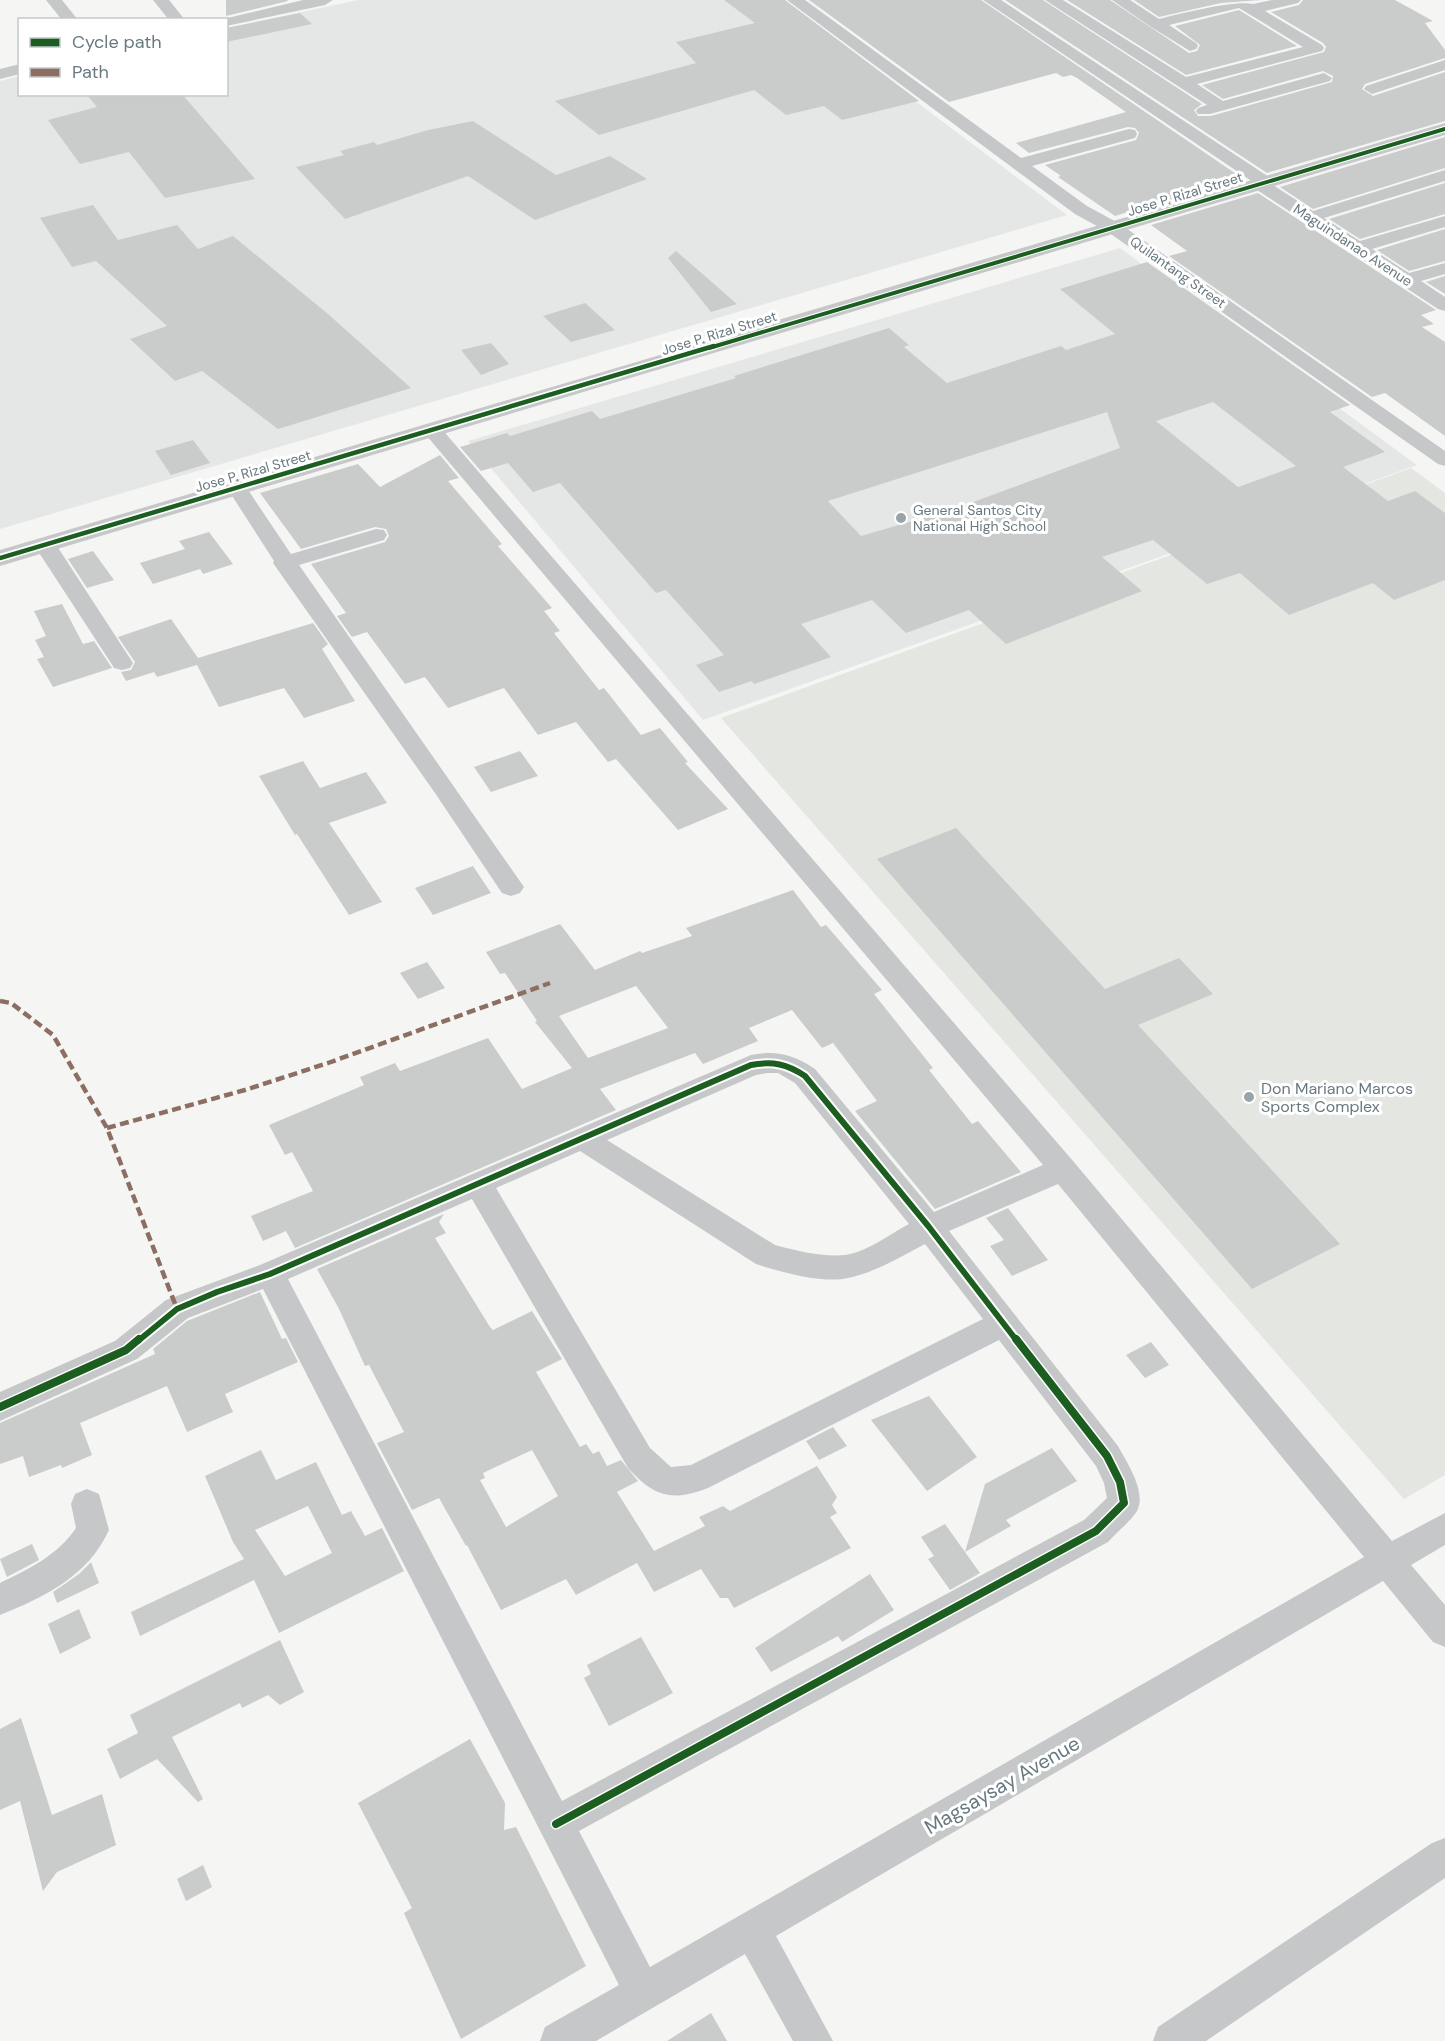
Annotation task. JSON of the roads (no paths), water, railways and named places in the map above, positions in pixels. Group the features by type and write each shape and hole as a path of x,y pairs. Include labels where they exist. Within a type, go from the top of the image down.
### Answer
{"street":[{"path":"54,0 69,18"},
{"path":"161,0 176,18"},
{"path":"228,20 288,3 325,0"},
{"name":"Quilantang Street","path":"795,0 1081,210 1114,228 1445,460"},
{"name":"Maguindanao Avenue","path":"991,0 1173,119 1310,217 1445,305"},
{"path":"1053,0 1220,106"},
{"path":"1120,0 1190,46 1145,59"},
{"path":"1156,24 1243,4 1293,0"},
{"path":"1184,83 1316,48 1243,4"},
{"path":"1372,89 1445,65"},
{"path":"0,74 18,70"},
{"path":"1173,119 1324,78"},
{"name":"Jose P. Rizal Street","path":"0,558 1445,129"},
{"path":"1018,164 1129,134"},
{"path":"1310,217 1445,175"},
{"path":"1357,248 1445,221"},
{"path":"1406,280 1445,268"},
{"path":"433,431 1063,1169 1445,1631"},
{"path":"237,488 284,563 473,829 511,887"},
{"path":"284,563 376,535"},
{"path":"45,544 122,663"},
{"path":"0,1407 126,1350 177,1309 217,1292 270,1274 751,1065 777,1061 789,1064 805,1076 930,1227 1107,1456 1120,1482 1124,1503 1096,1531 556,1824"},
{"path":"583,1139 768,1254 806,1265 846,1267 875,1257 930,1227 1063,1169"},
{"path":"479,1185 639,1458 663,1480 679,1484 697,1478 1003,1323"},
{"path":"270,1274 642,1993"},
{"path":"0,1599 69,1563 84,1547 93,1530 87,1504"},
{"name":"Magsaysay Avenue","path":"559,2041 1445,1528"},
{"path":"1173,2041 1445,1856"},
{"path":"752,1930 814,2041"}],"place":[{"name":"General Santos City National High School","path":"901,518"},
{"name":"Don Mariano Marcos Sports Complex","path":"1249,1097"}]}
